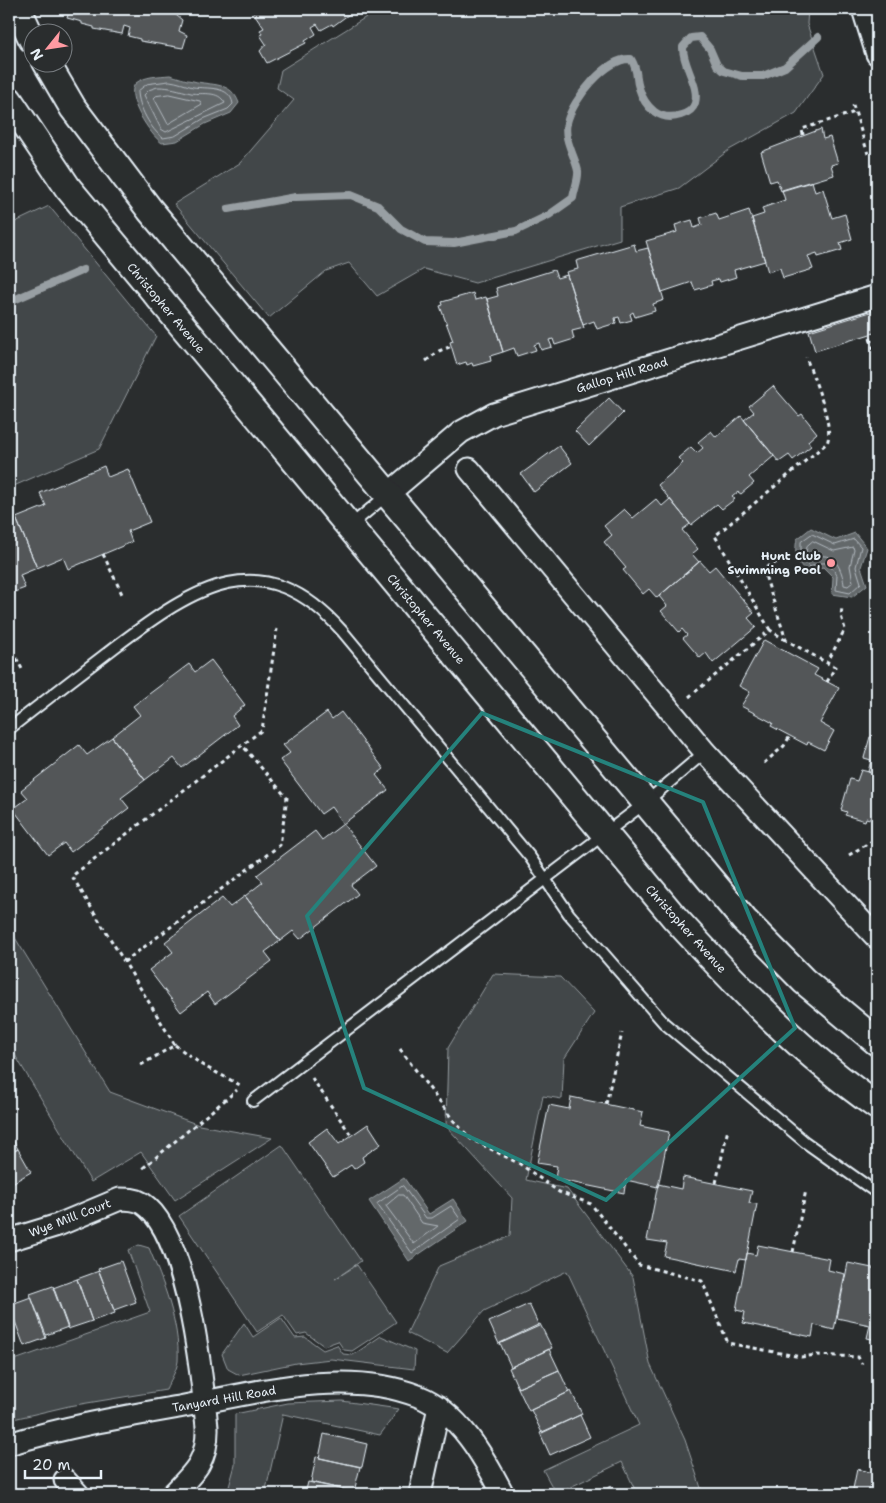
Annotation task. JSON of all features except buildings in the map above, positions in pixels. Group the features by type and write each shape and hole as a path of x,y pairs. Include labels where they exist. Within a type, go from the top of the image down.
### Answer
{"street":[{"path":"18,9 24,22"},
{"path":"863,9 877,54"},
{"path":"52,72 73,108 114,164 645,803 766,943 804,981 877,1042"},
{"name":"Christopher Avenue","path":"9,100 68,188 674,917 722,970 780,1027 823,1065 877,1106"},
{"name":"Gallop Hill Road","path":"388,494 462,432 494,414 877,296"},
{"path":"469,469 705,752 877,938"},
{"name":"Wye Mill Court","path":"9,1240 58,1225 110,1202 131,1199 142,1203 158,1220 180,1269 190,1305 205,1402"},
{"name":"Tanyard Hill Road","path":"9,1444 94,1422 205,1402 327,1383 362,1383 419,1396 439,1407 460,1427 477,1448 503,1494"},
{"path":"173,1494 199,1466 206,1450 205,1402"},
{"path":"420,1494 439,1407"}],"lane":[{"path":"349,526 388,494"},
{"path":"9,728 140,628 182,600 218,585 250,582 271,584 289,589 310,601 330,617 530,857 566,910 664,1023 805,1142 877,1192"},
{"path":"253,1101 605,834 705,752"}],"path":[{"path":"853,105 868,154"},
{"path":"803,135 802,129 855,112"},
{"path":"870,338 877,361"},
{"path":"426,361 439,351 452,346"},
{"path":"806,357 828,422 830,434 828,443 715,536 770,630 835,667 827,682"},
{"path":"103,554 122,594"},
{"path":"777,562 764,569 786,640"},
{"path":"827,663 846,630 841,616 842,607"},
{"path":"253,1101 242,1086 202,1065 175,1045 72,876 262,730 277,629"},
{"path":"671,711 770,630"},
{"path":"9,644 22,671"},
{"path":"764,763 784,746 790,736"},
{"path":"124,962 280,845 287,798 242,745"},
{"path":"849,855 877,838"},
{"path":"606,1104 622,1033"},
{"path":"141,1065 175,1045"},
{"path":"400,1048 453,1120 472,1140 520,1164 560,1192 591,1204 639,1265 702,1281 728,1342 801,1357 817,1355 858,1357 862,1364"},
{"path":"302,1064 351,1135"},
{"path":"143,1168 242,1086"},
{"path":"716,1184 728,1130"},
{"path":"793,1252 806,1190"}],"highlighted area":[{"path":"482,713 703,802 795,1028 606,1200 364,1088 307,916"}],"shaded area":[{"path":"379,9 644,9 646,11 650,9 808,9 807,24 824,74 796,113 729,150 679,188 620,207 620,239 475,283 424,269 377,296 349,263 326,271 269,318 174,204 240,163 294,100 277,88 281,70"},
{"path":"49,206 156,336 99,449 9,488 9,225"},
{"path":"9,928 110,1092 199,1125 272,1138 175,1200 141,1152 91,1182 9,1045"},
{"path":"493,974 560,977 594,1013 564,1059 562,1099 543,1096 526,1180 567,1189 633,1277 650,1364 685,1440 703,1494 637,1494 622,1462 556,1494 543,1470 639,1425 567,1271 484,1311 447,1353 407,1333 439,1266 510,1236 512,1198 446,1126 448,1048"},
{"path":"282,1145 361,1261 335,1279 357,1265 396,1322 352,1351 344,1350 338,1341 324,1346 306,1333 297,1335 283,1315 257,1332 179,1216"},
{"path":"139,1245 149,1248 170,1303 176,1332 178,1361 166,1390 69,1406 9,1420 9,1362 150,1312 128,1250"},
{"path":"281,1318 295,1338 305,1337 323,1350 337,1345 343,1354 353,1355 381,1336 415,1351 414,1369 331,1359 296,1363 239,1375 228,1369 222,1354 244,1323 253,1337"},
{"path":"342,1401 399,1409 380,1435 283,1414 265,1494 227,1494 235,1465 235,1414 288,1403"}],"water":[{"path":"170,75 226,88 236,96 239,103 231,113 205,124 177,141 162,143 151,132 140,115 133,96 133,89 136,83 144,79"},
{"name":"Hunt Club Swimming Pool","path":"811,528 836,540 855,533 867,548 861,567 867,585 852,597 832,594 833,577 823,567 809,573 801,566 796,554 797,539"},
{"path":"404,1178 429,1214 453,1199 468,1221 409,1261 369,1201"}],"waterway":[{"path":"228,209 296,197 351,195 378,206 401,229 425,242 454,243 516,231 549,215 573,198 578,171 568,141 567,123 583,92 602,72 612,65 622,60 631,59 645,102 654,112 666,117 673,117 688,112 695,103 695,89 683,54 683,47 691,38 700,37 710,49 717,65 724,71 742,76 763,76 785,67 818,37"},
{"path":"9,302 83,270"}],"place":[{"name":"Hunt Club Swimming Pool","path":"831,563"}]}
